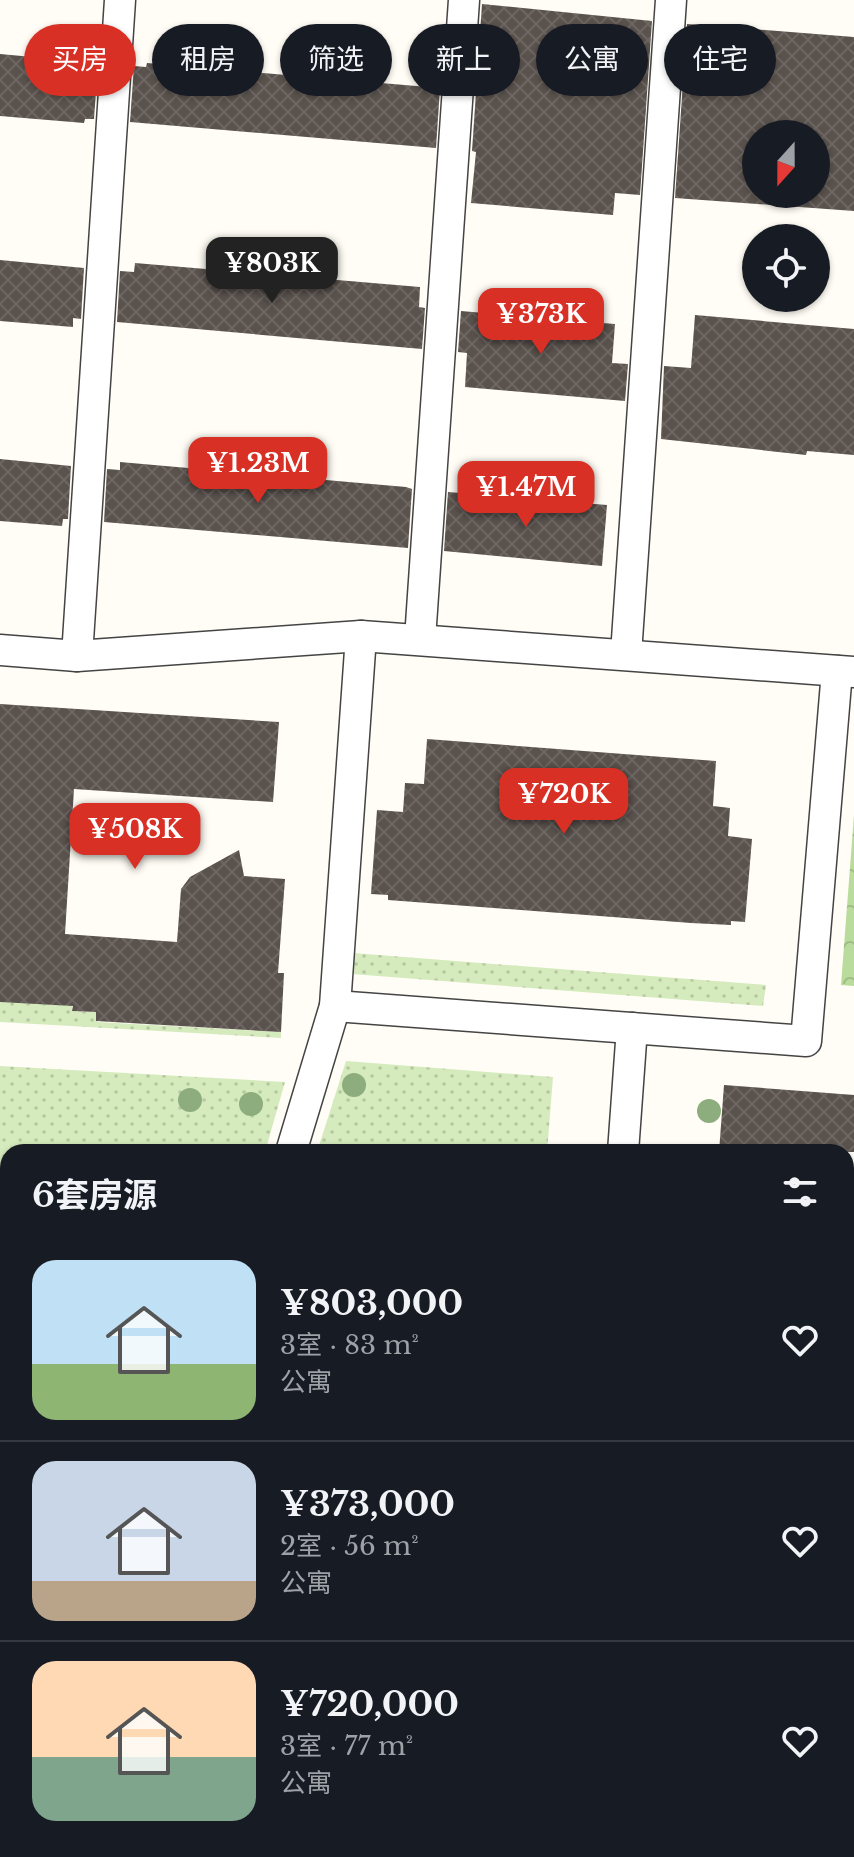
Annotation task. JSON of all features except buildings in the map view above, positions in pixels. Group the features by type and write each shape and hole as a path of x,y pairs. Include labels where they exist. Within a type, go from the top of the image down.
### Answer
{"lane":[{"path":"77,656 120,0"},
{"path":"420,639 464,0"},
{"path":"626,654 671,0"},
{"path":"293,1144 335,1006 361,636"},
{"path":"0,650 77,656 361,636 846,671 806,1041 335,1006"},
{"path":"624,1144 632,1028"}],"green space":[{"path":"854,815 854,986 841,985"},
{"path":"353,953 766,985 763,1006 352,974"},
{"path":"73,997 72,1011 96,1012 97,1022 281,1032 281,1038 0,1022 0,1002"},
{"path":"346,1061 553,1077 548,1144 320,1144"},
{"path":"0,1066 285,1082 267,1144 0,1144"}]}
